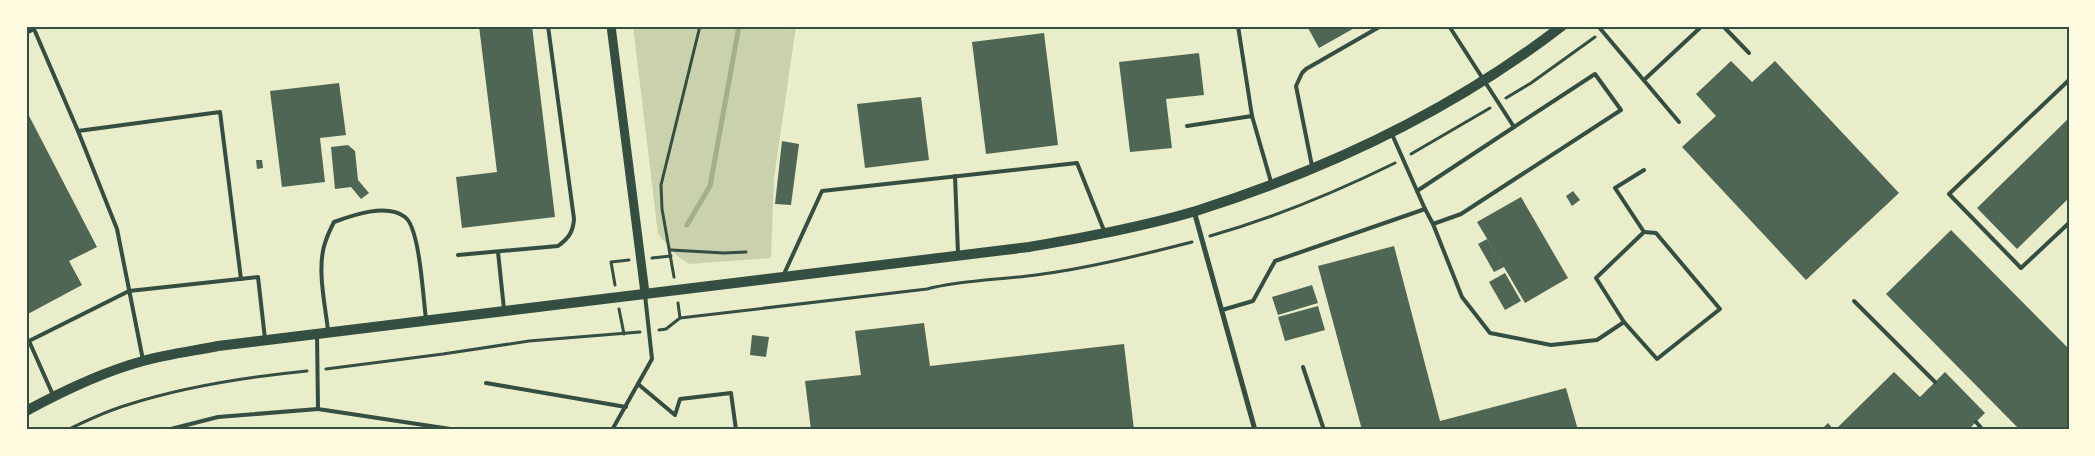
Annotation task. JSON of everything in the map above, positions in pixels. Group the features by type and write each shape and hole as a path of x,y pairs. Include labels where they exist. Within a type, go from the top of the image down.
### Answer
{"main road":[{"path":"26,411 53,396 143,360 218,346 1030,248 1194,211 1313,169 1391,132 1484,81 1562,26"}],"street":[{"path":"611,26 645,293"},
{"path":"1194,211 1256,430"}],"lane":[{"path":"458,255 558,246 568,239 573,229 574,219 548,26"},
{"path":"1238,26 1252,116 1272,184"},
{"path":"1313,169 1296,86 1298,79 1306,69 1381,26"},
{"path":"1449,26 1514,127"},
{"path":"1598,26 1679,122"},
{"path":"1644,80 1702,26"},
{"path":"1723,26 1749,53"},
{"path":"26,33 34,29 78,131 117,229 143,360"},
{"path":"1417,191 1596,74 1621,110 1461,214 1433,224"},
{"path":"2069,80 1949,194 2021,268 2069,223"},
{"path":"78,131 220,112 241,279"},
{"path":"1186,126 1252,116"},
{"path":"1391,132 1433,224 1462,297 1490,333 1551,345 1597,340 1624,322"},
{"path":"782,278 822,191 1077,163 1105,232"},
{"path":"1644,170 1616,188 1644,232"},
{"path":"955,176 958,256"},
{"path":"1222,310 1253,301 1275,261 1425,208"},
{"path":"328,333 323,294 322,264 325,241 334,222 356,213 389,210 406,217 415,231 426,321"},
{"path":"1644,232 1656,233 1720,309 1658,359 1624,322 1596,278 1644,232"},
{"path":"498,252 505,311"},
{"path":"53,396 29,340 129,292 258,277 265,341"},
{"path":"612,430 652,359 645,293"},
{"path":"1854,301 1935,382"},
{"path":"317,334 318,409"},
{"path":"1303,367 1324,430"},
{"path":"486,383 626,407"},
{"path":"638,384 675,415 680,398 731,393 736,430"},
{"path":"167,430 218,416 318,409 457,430"},
{"path":"1976,422 1983,430"}],"path":[{"path":"700,26 660,185 662,209 671,250 724,253 746,252"},
{"path":"624,334 611,262 671,256"},
{"path":"67,430 125,405 166,393 208,384 529,341 666,329 680,318"}],"green space":[{"path":"633,26 796,26 774,178 771,258 689,264 676,255 658,234"}],"building":[{"path":"479,26 532,26 555,217 462,228 456,177 497,172"},
{"path":"1307,26 1358,26 1319,48"},
{"path":"1044,33 1058,145 986,154 972,42"},
{"path":"1199,53 1204,95 1166,99 1172,148 1130,152 1119,62"},
{"path":"1731,61 1752,82 1775,61 1899,193 1806,280 1682,147 1716,116 1696,94"},
{"path":"339,83 346,135 320,138 325,182 282,187 270,91"},
{"path":"921,97 929,160 865,168 857,104"},
{"path":"26,110 97,247 69,261 82,285 26,315"},
{"path":"2069,118 2069,198 2017,249 1977,208"},
{"path":"782,141 799,144 791,205 775,204"},
{"path":"348,145 355,151 358,180 369,193 361,199 351,187 335,189 331,147"},
{"path":"256,160 262,160 263,168 257,169"},
{"path":"1573,191 1580,200 1572,206 1566,196"},
{"path":"1521,197 1568,278 1525,303 1504,267 1494,272 1478,244 1487,239 1501,262 1477,222"},
{"path":"1951,230 2069,349 2069,430 2020,430 1886,294"},
{"path":"1394,246 1440,421 1566,388 1578,430 1362,430 1318,266"},
{"path":"1505,273 1521,301 1505,310 1489,282"},
{"path":"1312,285 1318,303 1278,315 1272,297"},
{"path":"1318,306 1325,330 1285,341 1278,317"},
{"path":"924,323 930,366 1124,344 1134,430 811,430 805,381 861,375 855,331"},
{"path":"752,335 769,337 766,357 750,355"},
{"path":"1894,372 1920,397 1945,372 1985,413 1968,430 1835,430"},
{"path":"1828,423 1834,430 1821,430"}],"waterway":[{"path":"687,225 710,186 739,26"}]}
